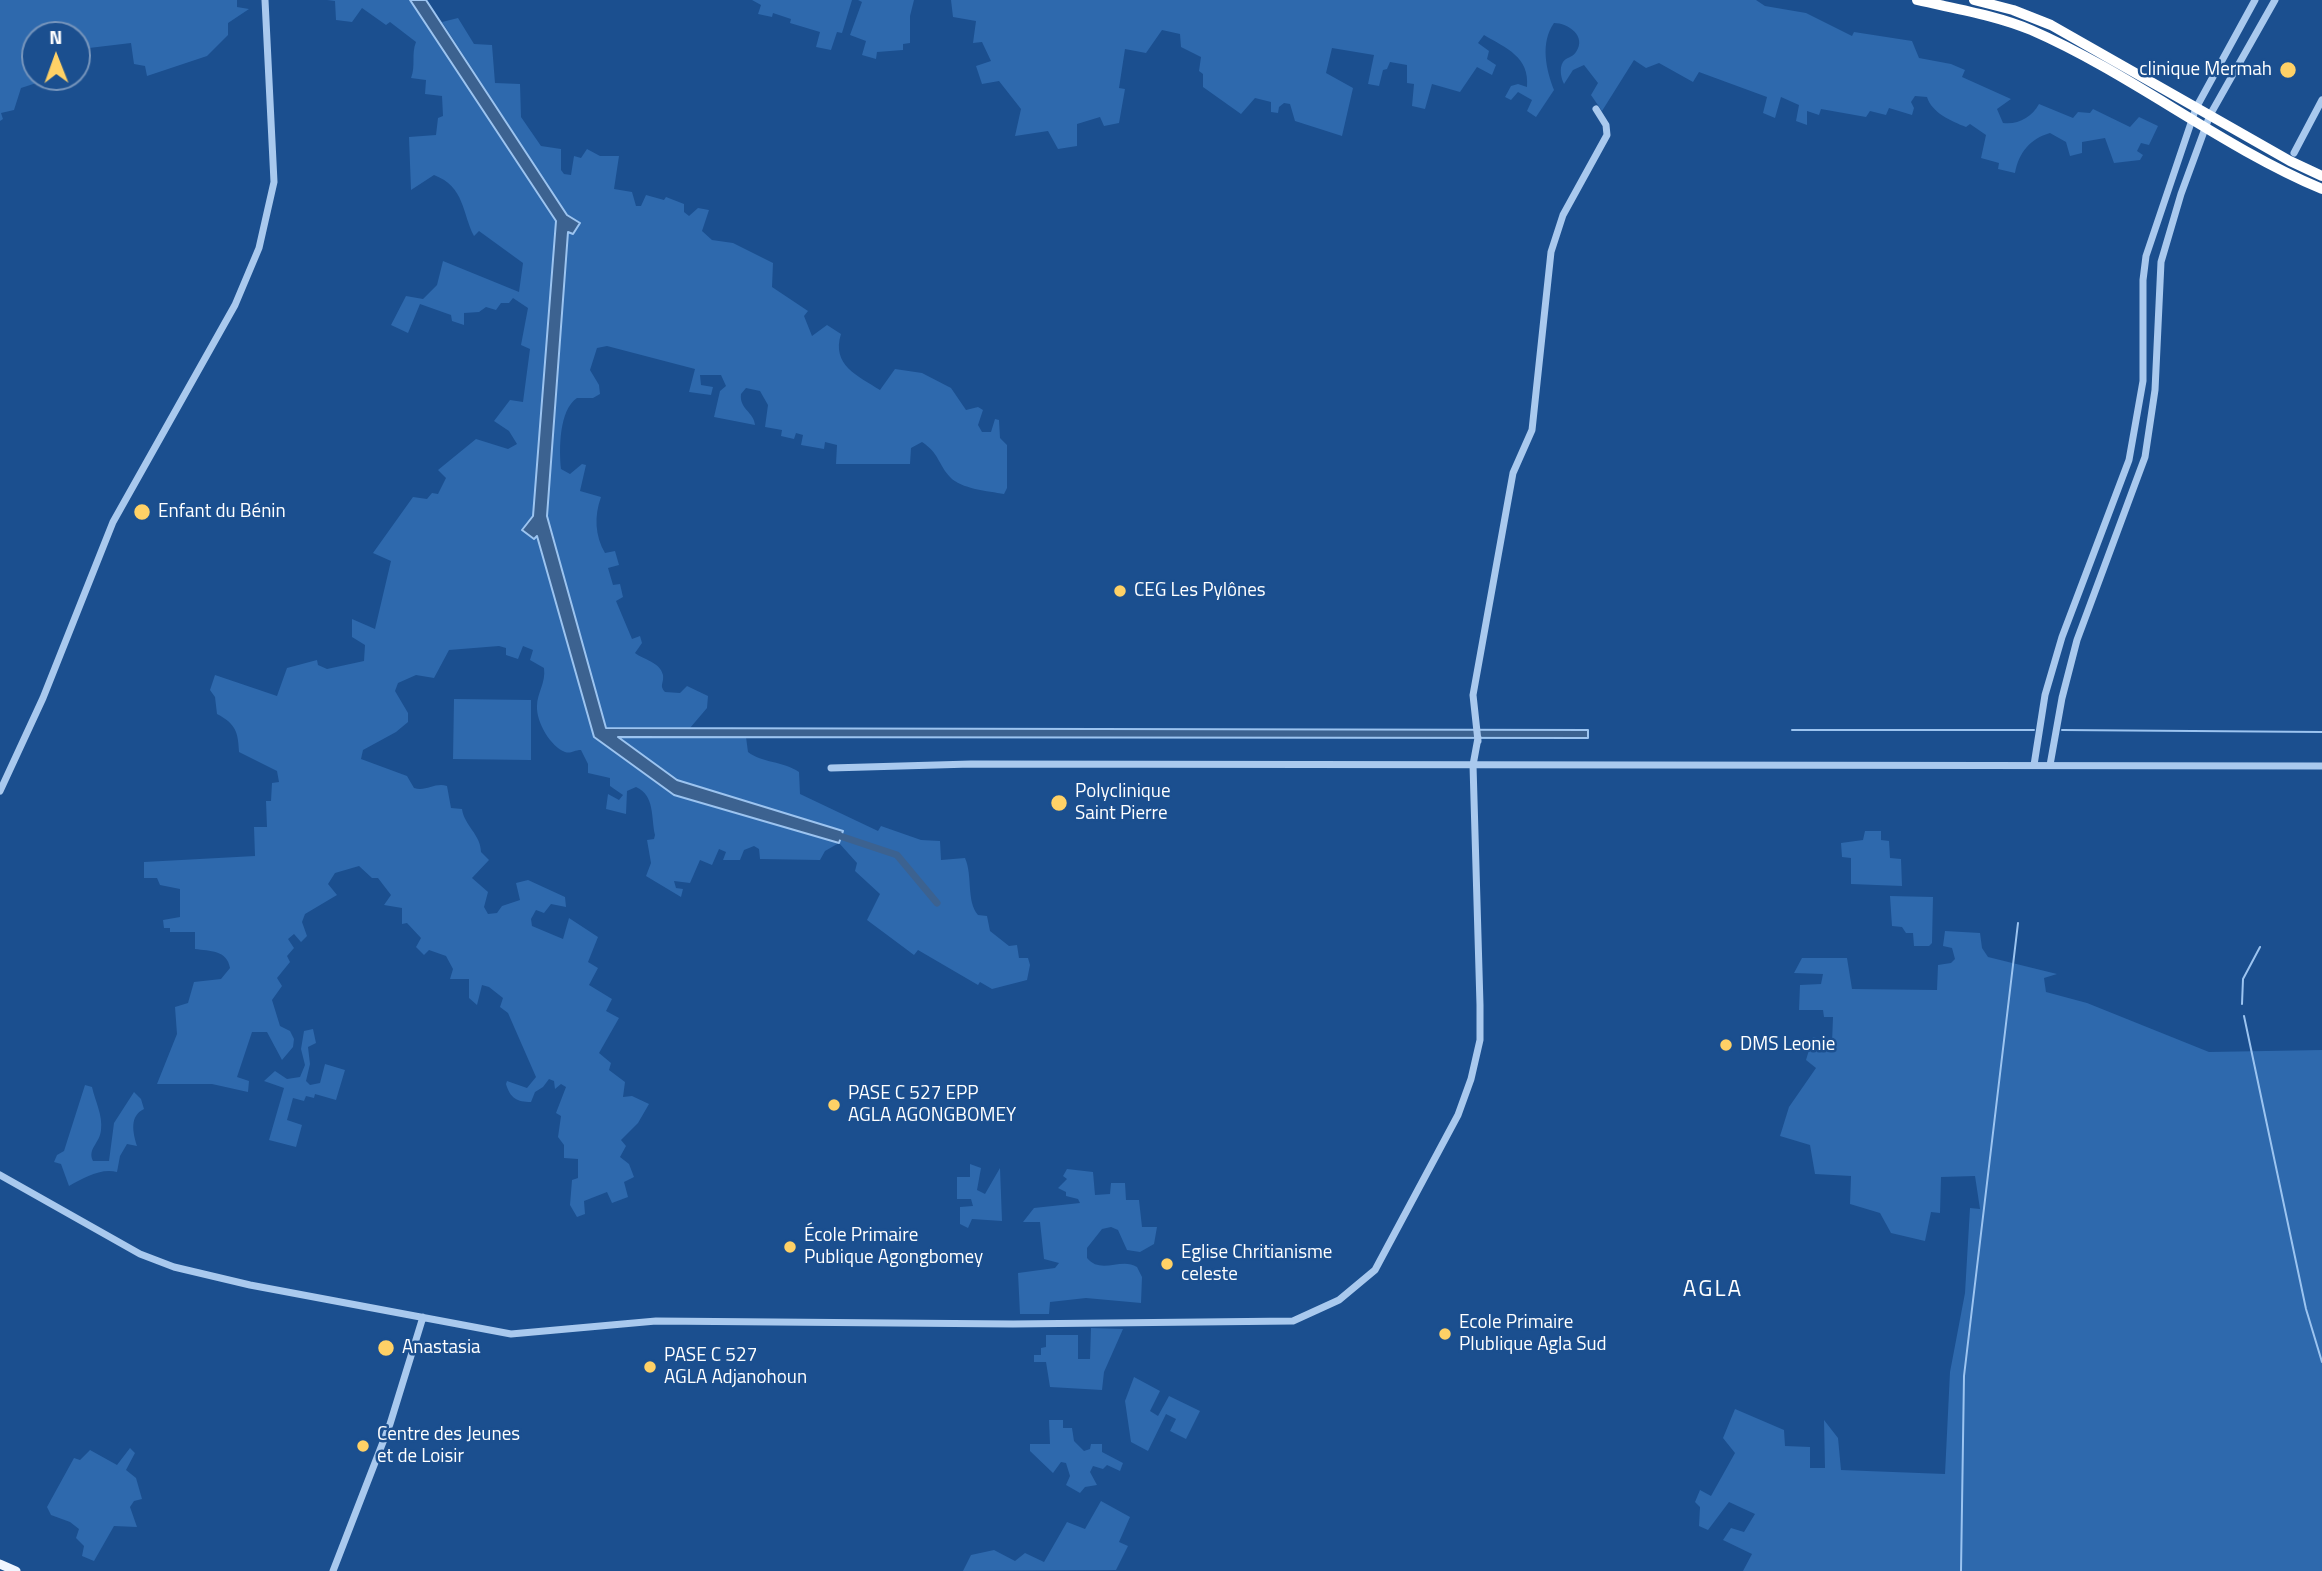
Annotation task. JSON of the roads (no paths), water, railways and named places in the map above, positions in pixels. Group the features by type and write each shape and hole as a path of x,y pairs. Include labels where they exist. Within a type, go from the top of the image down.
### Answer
{"highway":[{"path":"1917,0 1987,16 2027,29 2064,46 2278,169 2322,189"},
{"path":"1974,0 2013,10 2051,25 2210,116 2322,176"}],"main road":[{"path":"0,1564 16,1571"}],"street":[{"path":"0,791 43,698 113,522 235,305 260,248 273,195 274,167 265,0"},
{"path":"2034,765 2045,695 2062,637 2129,460 2143,381 2143,280 2146,256 2196,108 2255,0"},
{"path":"2050,765 2062,698 2077,640 2145,457 2155,390 2161,262 2181,194 2210,116 2275,0"},
{"path":"2294,153 2322,100"},
{"path":"0,1175 140,1254 164,1264 250,1285 512,1334 656,1321 1293,1321 1339,1300 1375,1270 1458,1115 1471,1079 1480,1040 1476,765 1478,734 1474,695 1513,473 1532,430 1551,251 1563,215 1607,135 1606,125 1596,109"},
{"path":"831,768 971,764 2322,766"},
{"path":"333,1571 390,1424 423,1317"}],"waterway":[{"path":"1792,730 2034,730"},
{"path":"2062,730 2322,732"},
{"path":"834,834 897,855 937,903"},
{"path":"1961,1571 1964,1376 2018,923"},
{"path":"2242,1004 2243,979 2260,947"},
{"path":"2244,1016 2306,1309 2322,1362"}],"place":[{"name":"clinique Mermah","path":"2288,70"},
{"name":"Enfant du Bénin","path":"142,512"},
{"name":"CEG Les Pylônes","path":"1120,591"},
{"name":"Polyclinique Saint Pierre","path":"1059,803"},
{"name":"DMS Leonie","path":"1726,1045"},
{"name":"PASE C 527 EPP AGLA AGONGBOMEY","path":"834,1105"},
{"name":"École Primaire Publique Agongbomey","path":"790,1247"},
{"name":"Eglise Chritianisme celeste","path":"1167,1264"},
{"name":"Ecole Primaire Plublique Agla Sud","path":"1445,1334"},
{"name":"Anastasia","path":"386,1348"},
{"name":"PASE C 527 AGLA Adjanohoun","path":"650,1367"},
{"name":"Centre des Jeunes et de Loisir","path":"363,1446"}],"district":[{"name":"AGLA","path":"1713,1290"}]}
